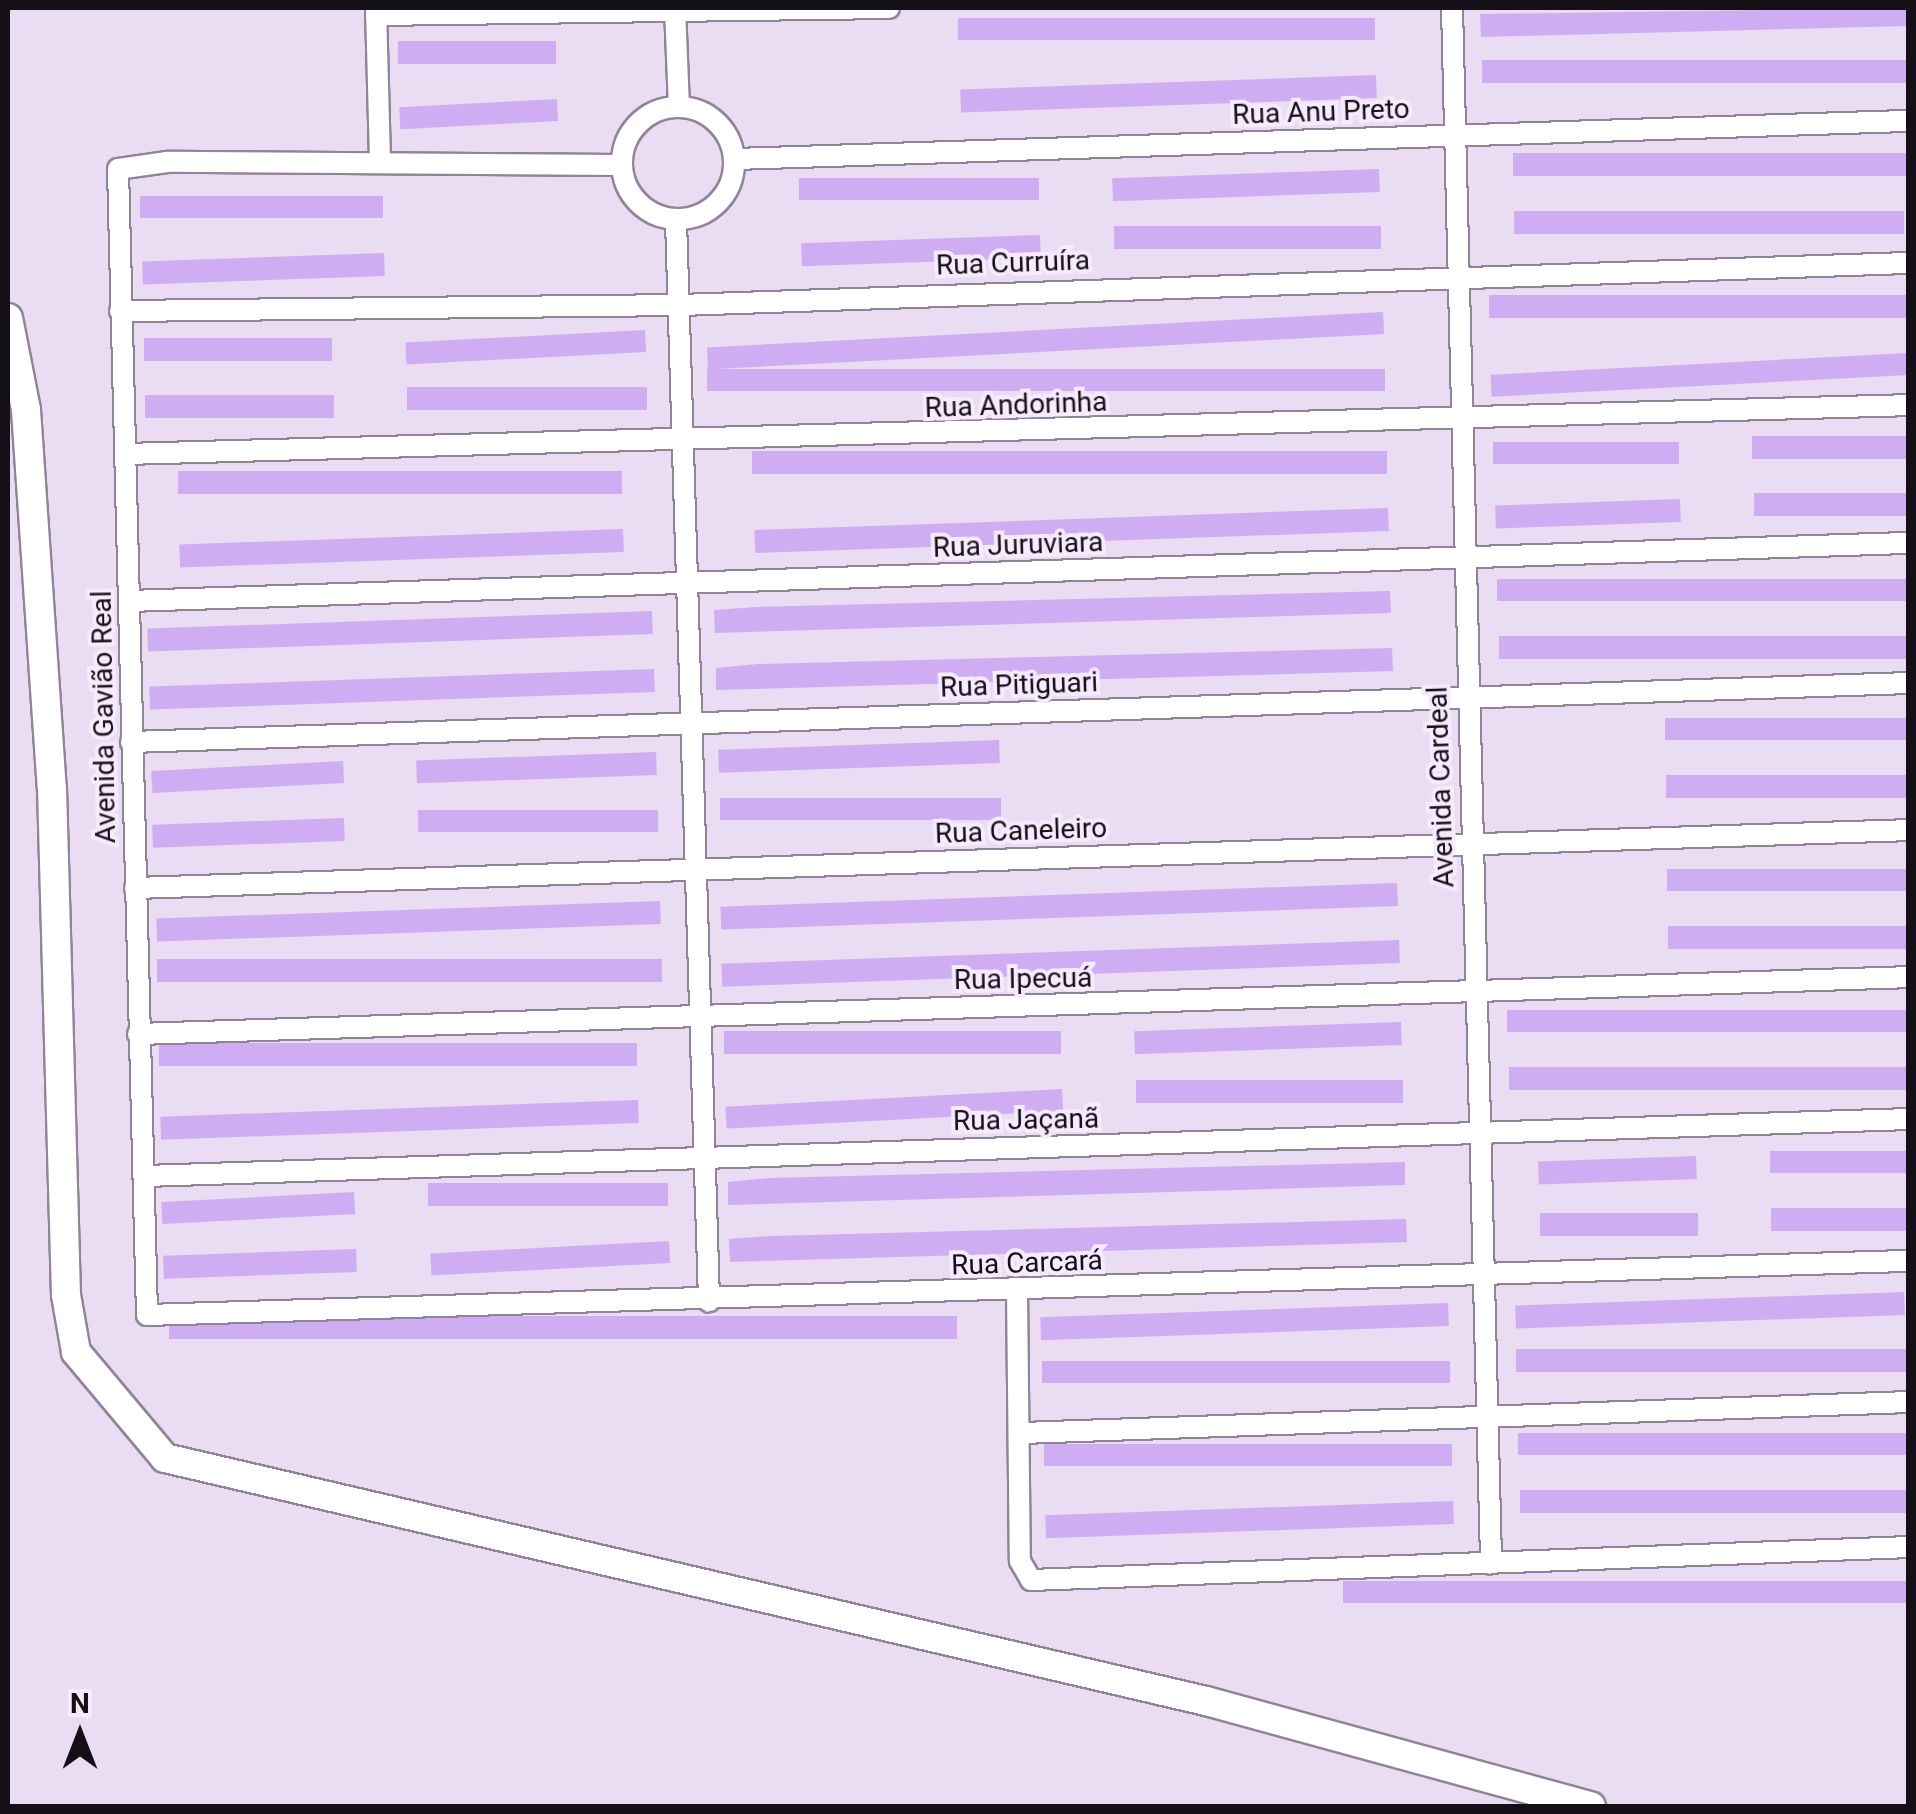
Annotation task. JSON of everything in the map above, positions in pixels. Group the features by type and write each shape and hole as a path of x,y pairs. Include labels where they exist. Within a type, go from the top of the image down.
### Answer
{"main road":[{"path":"8,318 26,410 52,788 66,1295 76,1352 166,1458 1206,1701 1592,1806"}],"street":[{"path":"621,165 380,162 376,11 888,8"},
{"name":"Avenida Cardeal","path":"1452,8 1465,700 1491,1564"},
{"path":"675,11 679,106"},
{"path":"679,106 723,128 735,159 721,200 676,220 634,199 621,165 644,117 679,106"},
{"name":"Rua Anu Preto","path":"735,159 1908,121"},
{"name":"Avenida Gavião Real","path":"147,1315 118,170 167,162 380,162"},
{"path":"676,220 687,444 709,1301"},
{"name":"Rua Curruíra","path":"120,311 680,305 1456,276 1908,264"},
{"name":"Rua Andorinha","path":"125,454 687,444 1908,405"},
{"name":"Rua Juruviara","path":"129,601 1908,543"},
{"name":"Rua Pitiguari","path":"130,742 1908,684"},
{"name":"Rua Caneleiro","path":"134,888 1908,830"},
{"name":"Rua Ipecuá","path":"138,1034 701,1014 1475,996 1908,976"},
{"name":"Rua Jaçanã","path":"145,1176 706,1154 1478,1137 1908,1119"},
{"name":"Rua Carcará","path":"147,1315 1482,1278 1908,1261"},
{"path":"1017,1290 1022,1432 1020,1560 1042,1581 1908,1547"},
{"path":"1022,1432 1485,1420 1908,1402"}],"building":[{"path":"1908,8 1908,26 1481,37 1480,14"},
{"path":"958,18 1375,18 1375,40 958,40"},
{"path":"398,41 556,41 556,64 398,64"},
{"path":"1482,60 1908,60 1908,83 1482,83"},
{"path":"1376,75 1377,98 961,113 960,90"},
{"path":"557,99 558,121 400,129 399,107"},
{"path":"1513,153 1908,153 1908,176 1513,176"},
{"path":"1379,169 1380,192 1113,201 1112,178"},
{"path":"799,178 1039,178 1039,200 799,200"},
{"path":"140,196 383,196 383,218 140,218"},
{"path":"1514,211 1904,211 1904,234 1514,234"},
{"path":"1114,226 1381,226 1381,249 1114,249"},
{"path":"1040,235 1041,258 802,266 801,243"},
{"path":"384,253 385,276 143,284 142,261"},
{"path":"1489,295 1906,295 1906,318 1489,318"},
{"path":"1383,312 1384,334 708,369 707,347"},
{"path":"645,330 646,352 406,365 405,343"},
{"path":"144,338 332,338 332,361 144,361"},
{"path":"1907,353 1908,375 1492,397 1491,375"},
{"path":"707,369 1385,369 1385,391 707,391"},
{"path":"407,387 647,387 647,410 407,410"},
{"path":"145,395 334,395 334,418 145,418"},
{"path":"1752,436 1908,436 1908,459 1752,459"},
{"path":"1493,442 1679,442 1679,464 1493,464"},
{"path":"752,451 1387,451 1387,474 752,474"},
{"path":"178,471 622,471 622,494 178,494"},
{"path":"1754,493 1908,493 1908,516 1754,516"},
{"path":"1680,499 1681,522 1496,528 1495,505"},
{"path":"1388,508 1389,531 755,553 754,530"},
{"path":"623,529 624,552 180,567 179,544"},
{"path":"1497,579 1908,579 1908,601 1497,601"},
{"path":"1390,591 1391,613 715,633 714,610 756,607"},
{"path":"652,611 653,634 148,652 147,629"},
{"path":"1499,636 1908,636 1908,659 1499,659"},
{"path":"1392,648 1393,671 716,690 716,668 758,664"},
{"path":"654,669 655,692 150,710 149,687"},
{"path":"1665,718 1908,718 1908,740 1665,740"},
{"path":"999,740 1000,763 719,773 718,750"},
{"path":"656,752 657,775 417,783 416,760"},
{"path":"343,761 344,783 152,793 151,771"},
{"path":"1666,775 1908,775 1908,798 1666,798"},
{"path":"720,798 1001,798 1001,820 720,820"},
{"path":"418,810 658,810 658,832 418,832"},
{"path":"344,818 345,841 153,848 152,825"},
{"path":"1667,869 1908,869 1908,891 1667,891"},
{"path":"1397,883 1398,906 721,930 720,907"},
{"path":"660,901 661,924 157,942 156,919"},
{"path":"1668,926 1908,926 1908,949 1668,949"},
{"path":"1399,940 1400,963 722,987 721,964"},
{"path":"157,959 662,959 662,982 157,982"},
{"path":"1507,1010 1908,1010 1908,1032 1507,1032"},
{"path":"1401,1022 1402,1045 1135,1054 1134,1031"},
{"path":"724,1031 1061,1031 1061,1054 724,1054"},
{"path":"159,1043 637,1043 637,1066 159,1066"},
{"path":"1509,1067 1908,1067 1908,1090 1509,1090"},
{"path":"1136,1080 1403,1080 1403,1103 1136,1103"},
{"path":"1062,1089 1063,1111 727,1129 725,1107"},
{"path":"638,1100 639,1123 161,1140 160,1117"},
{"path":"1770,1151 1908,1151 1908,1173 1770,1173"},
{"path":"1696,1156 1697,1179 1539,1185 1538,1162"},
{"path":"1405,1162 1405,1185 728,1205 728,1182 770,1178"},
{"path":"428,1183 668,1183 668,1206 428,1206"},
{"path":"354,1192 355,1214 162,1224 161,1202"},
{"path":"1771,1208 1908,1208 1908,1231 1771,1231"},
{"path":"1540,1213 1698,1213 1698,1236 1540,1236"},
{"path":"1406,1219 1407,1242 730,1262 729,1239 772,1236"},
{"path":"669,1241 670,1263 431,1275 430,1254"},
{"path":"356,1249 357,1272 164,1279 163,1256"},
{"path":"1904,1292 1905,1315 1516,1329 1515,1306"},
{"path":"1448,1303 1449,1326 1041,1340 1040,1317"},
{"path":"169,1316 957,1316 957,1339 169,1339"},
{"path":"1516,1349 1906,1349 1906,1372 1516,1372"},
{"path":"1042,1361 1450,1361 1450,1383 1042,1383"},
{"path":"1518,1433 1908,1433 1908,1455 1518,1455"},
{"path":"1044,1444 1452,1444 1452,1466 1044,1466"},
{"path":"1520,1490 1908,1490 1908,1513 1520,1513"},
{"path":"1453,1501 1454,1524 1046,1538 1045,1515"},
{"path":"1343,1581 1908,1581 1908,1603 1343,1603"}]}
